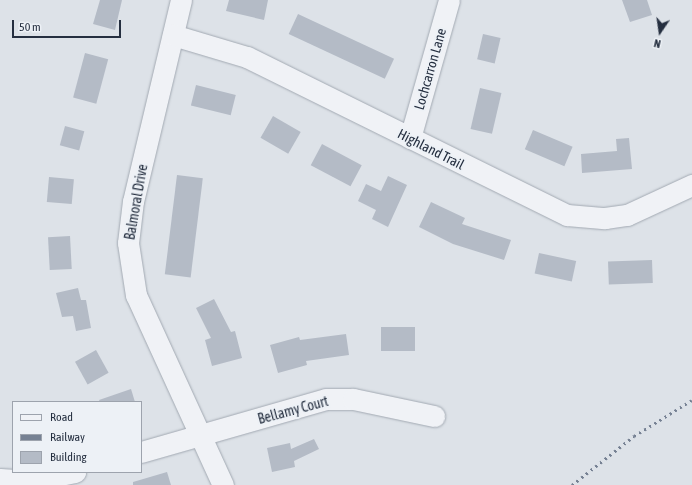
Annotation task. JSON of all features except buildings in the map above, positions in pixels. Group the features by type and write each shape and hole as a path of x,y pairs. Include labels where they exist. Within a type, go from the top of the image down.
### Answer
{"street":[{"name":"Balmoral Drive","path":"181,0 133,201 128,243 136,295 223,485"},
{"name":"Lochcarron Lane","path":"410,138 432,67 449,0"},
{"name":"Highland Trail","path":"173,34 247,57 567,215 606,218 626,215 692,185"},
{"name":"Bellamy Court","path":"142,452 326,399 353,398 434,416"},
{"path":"0,479 30,481 70,473"}],"railway":[{"path":"572,485 634,436 692,400"}]}
